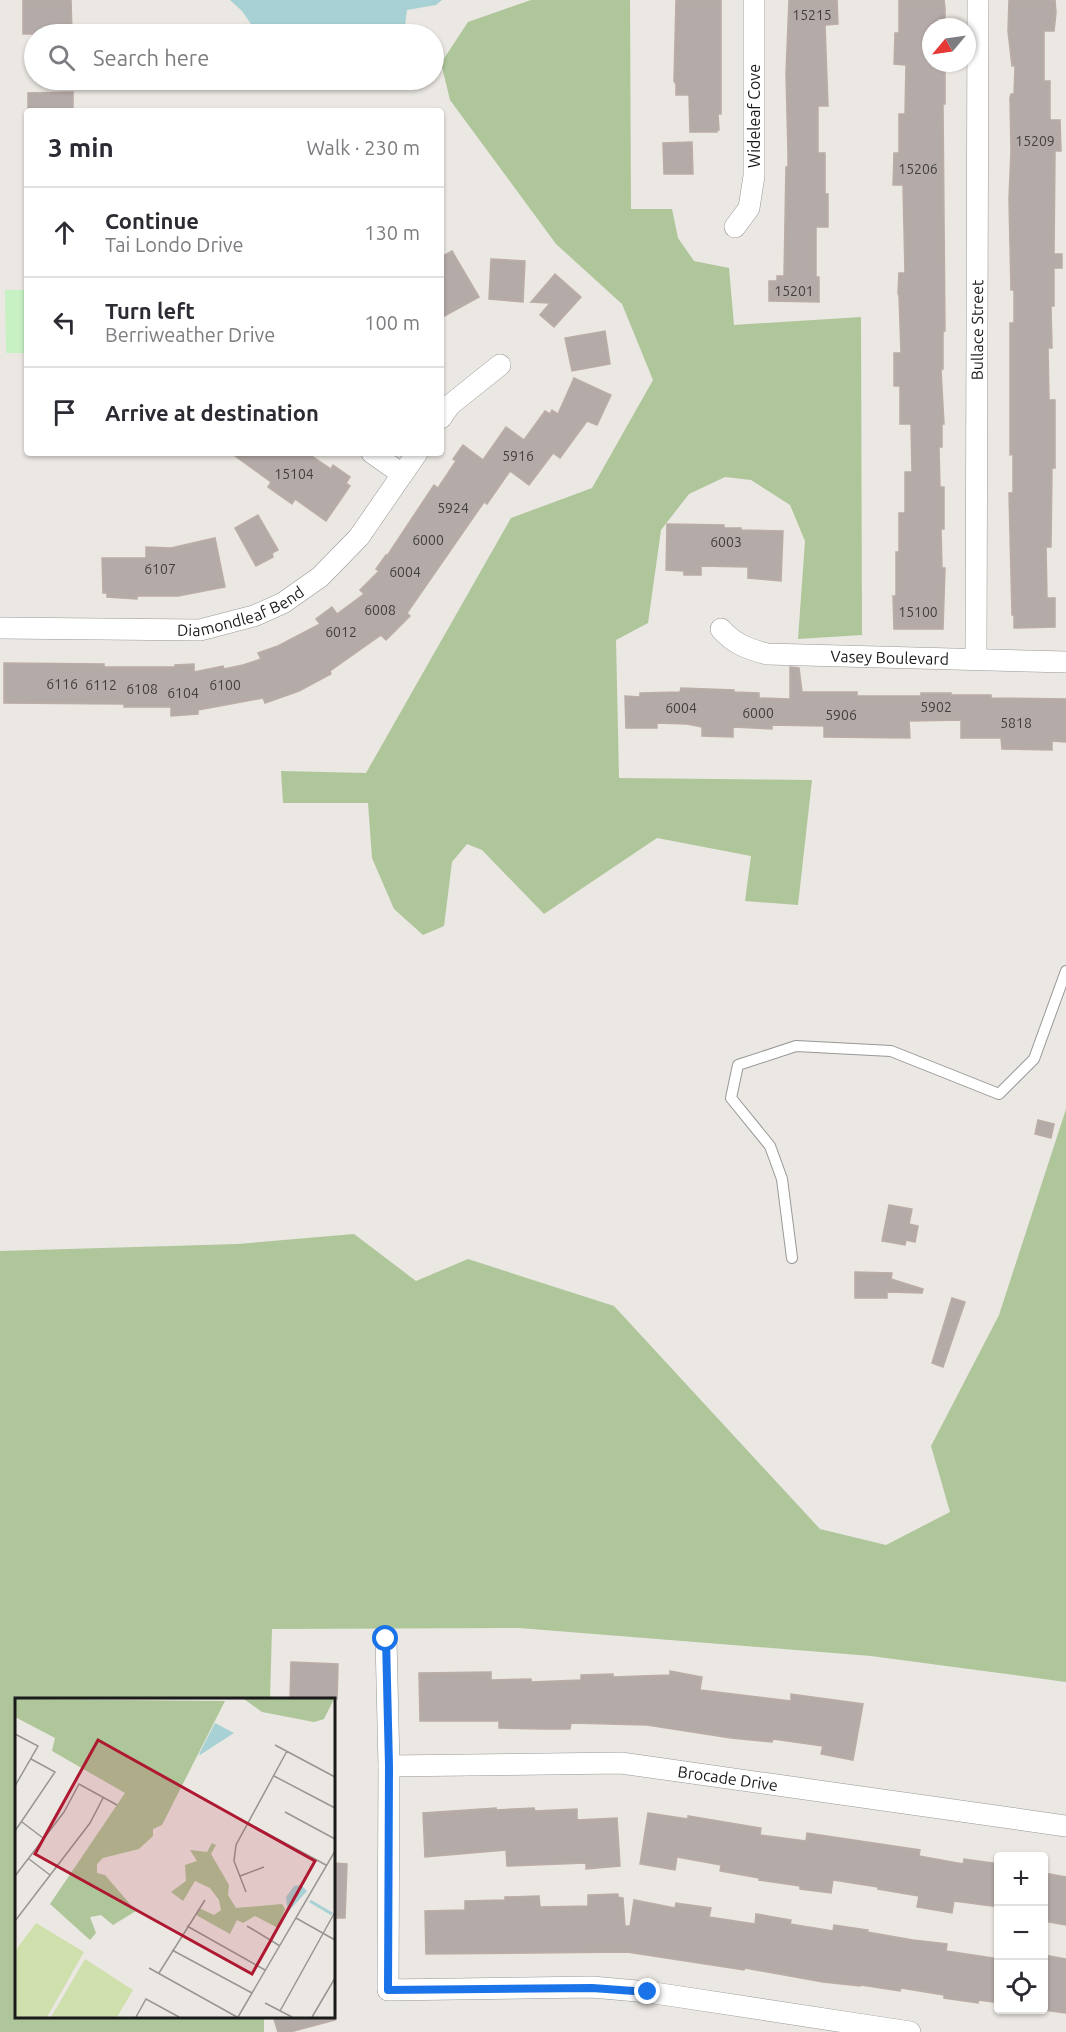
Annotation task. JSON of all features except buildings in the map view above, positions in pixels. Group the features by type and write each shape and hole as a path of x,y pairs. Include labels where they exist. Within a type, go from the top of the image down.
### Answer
{"street":[{"name":"Wideleaf Cove","path":"735,227 749,208 754,176 754,0"},
{"name":"Bullace Street","path":"975,658 978,0"},
{"path":"444,414 450,405 500,365"},
{"path":"376,456 402,474"},
{"name":"Diamondleaf Bend","path":"0,628 200,630 254,616 284,603 320,577 359,537 415,456"},
{"name":"Vasey Boulevard","path":"721,628 729,638 746,649 767,654 1066,662"},
{"path":"386,1639 389,1766 388,1990 592,1988 648,1992 910,2032"},
{"name":"Brocade Drive","path":"389,1766 621,1763 1066,1826"}],"lane":[{"path":"792,1258 782,1179 770,1146 732,1098 738,1065 796,1046 891,1051 999,1094 1034,1059 1066,971"}],"green space":[{"path":"531,0 630,0 631,209 672,209 678,238 694,261 729,268 734,325 861,317 862,635 798,639 805,541 790,505 751,480 725,477 689,494 661,530 648,623 616,640 619,778 812,780 798,905 745,901 751,856 657,838 544,914 482,850 467,844 452,862 444,926 423,935 394,909 372,858 368,803 283,803 281,771 366,773 511,518 592,488 653,380 622,304 556,244 450,100 444,75 444,58 468,22"},
{"path":"5,290 24,290 24,353 6,353"},
{"path":"1066,1109 1066,1682 871,1656 519,1628 272,1629 270,1698 15,1698 15,2017 264,2017 264,2032 0,2032 0,1251 238,1244 354,1234 416,1281 468,1259 614,1306 820,1529 886,1545 950,1512 931,1446 999,1315"}],"water":[{"path":"230,0 442,0 436,5 407,10 405,24 251,24"}],"route":[{"path":"386,1639 389,1766 388,1990 592,1988 648,1992"}]}
